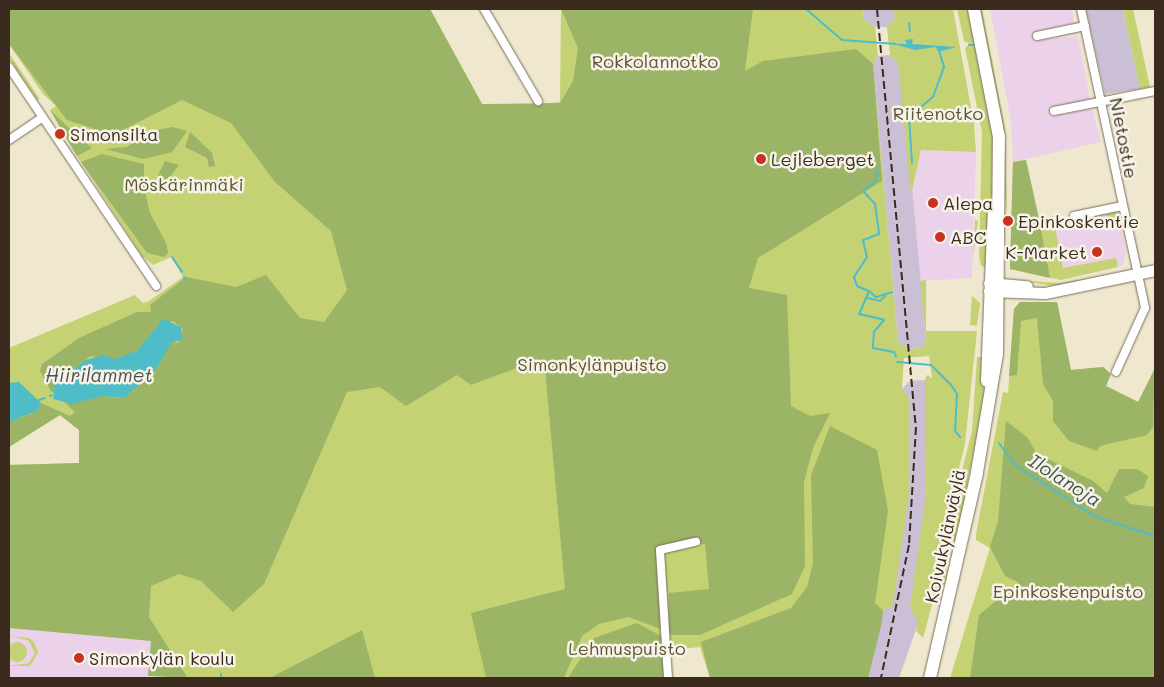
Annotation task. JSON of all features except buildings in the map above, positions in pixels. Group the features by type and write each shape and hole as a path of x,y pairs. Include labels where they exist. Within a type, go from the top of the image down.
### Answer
{"main road":[{"name":"Koivukylänväylä","path":"930,678 989,401 999,183 997,121 974,9"}],"street":[{"path":"484,9 538,101"},
{"name":"Nietostie","path":"1081,9 1145,313 1116,372"},
{"path":"1037,36 1085,26"},
{"path":"9,68 156,286"},
{"path":"1054,111 1155,92"},
{"path":"9,140 42,118"},
{"path":"1074,216 1122,206"},
{"path":"994,287 1054,291 1155,270"},
{"path":"668,678 660,550 696,542"}],"shaded area":[{"path":"863,9 894,9 895,18 887,27 875,27 864,19"},
{"path":"990,9 1072,9 1074,23 1035,33 1036,40 1078,36 1090,99 1052,109 1054,115 1092,109 1101,142 1013,162 1011,121"},
{"path":"1086,9 1123,9 1140,89 1105,94"},
{"path":"890,55 898,63 910,164 926,340 923,348 907,349 898,341 873,64 878,56"},
{"path":"921,150 976,152 972,278 920,281 911,195"},
{"path":"1113,210 1119,216 1126,253 1123,265 1118,267 1116,258 1049,271 1053,216 1055,224"},
{"path":"925,380 934,391 922,612 899,678 868,678 896,394 910,381"},
{"name":"Simonkylän koulu","path":"9,628 151,641 148,678 9,678"}],"green space":[{"name":"Simonkylänpuisto","path":"9,9 430,9 482,104 532,105 560,102 561,9 863,9 864,19 875,27 878,56 873,64 898,341 908,349 922,348 926,340 920,281 926,280 926,331 977,331 965,444 939,549 947,559 943,570 949,571 947,582 936,590 923,638 916,631 918,623 910,607 926,495 925,380 927,375 932,378 929,356 904,358 902,388 909,399 909,497 893,605 883,611 868,678 710,678 700,647 668,650 665,678 188,678 149,617 40,630 9,628 9,465 79,463 79,430 60,415 9,447 9,348 135,295 143,303 149,301 183,277 171,257 153,265 142,256 73,150 50,110 56,106 43,94 9,44"},
{"name":"Simonkylänpuisto","path":"9,9 430,9 482,104 560,103 573,81 578,48 561,9 753,9 745,71 763,61 856,49 873,64 882,181 758,258 749,288 787,295 791,406 810,416 830,413 813,448 804,482 805,566 792,594 700,635 669,635 669,593 709,589 705,544 669,546 657,552 661,629 628,617 599,624 582,636 564,678 486,678 471,613 565,589 545,369 535,361 471,385 457,375 406,406 380,387 347,392 264,584 233,612 201,581 179,574 151,586 149,617 188,678 148,676 151,641 9,628 9,465 79,463 79,430 60,415 9,447 9,422 31,414 41,403 70,416 75,412 61,399 67,403 103,396 120,398 157,368 171,342 178,343 183,329 173,321 157,326 145,346 129,355 115,359 90,356 52,393 40,371 42,364 79,338 137,312 151,312 150,305 186,277 236,287 266,275 300,318 324,322 347,290 331,231 275,182 231,123 182,100 113,135 67,120 9,44"},
{"name":"Riitenotko","path":"894,9 953,9 974,124 976,152 921,150 911,195 898,63 890,55 887,27 895,18"},
{"path":"957,9 970,9 990,102 996,167 987,267 981,266 979,256 982,132 965,48 970,44 964,41"},
{"path":"978,9 982,9 1005,128 1007,213"},
{"path":"1123,9 1133,9 1150,87 1140,89"},
{"path":"9,53 39,98 38,101 9,59"},
{"path":"50,110 68,127 92,148 77,156"},
{"path":"173,127 187,131 172,152 143,159 105,149 127,147 146,132"},
{"path":"190,132 212,153 215,166 209,167 207,158 185,147"},
{"path":"102,154 144,164 144,188 150,213 166,243 168,253 164,257 147,253 81,162"},
{"path":"1026,160 1039,219 1053,216 1063,268 1116,258 1118,267 1061,280 1010,269 1013,162"},
{"path":"1026,160 1050,278 1010,269 1013,162"},
{"path":"165,161 179,165 159,191 158,175"},
{"path":"1117,210 1119,225 1106,215 1073,221"},
{"path":"975,220 978,221 973,257"},
{"path":"1110,275 1054,286 1016,280 1060,283"},
{"path":"972,296 980,303 977,326 970,325"},
{"name":"Epinkoskenpuisto","path":"1020,302 1057,302 1071,370 1103,367 1111,374 1106,386 1155,410 1155,678 950,678 990,548 976,540 976,534 1003,392 1008,393 1014,309"},
{"path":"1020,302 1057,302 1071,370 1103,367 1111,374 1106,386 1138,402 1155,368 1153,427 1147,435 1100,446 1097,451 1069,441 1053,421 1053,401 1043,384 1037,318 1021,321 1017,375 1009,376 1014,309"},
{"path":"977,357 983,357 985,377 983,404 956,542 947,537 952,556 945,538 972,431"},
{"name":"Epinkoskenpuisto","path":"1006,421 1028,438 1036,453 1093,481 1107,493 1119,469 1137,469 1148,476 1144,488 1124,497 1130,504 1155,507 1155,678 970,678 979,615 1018,582 1005,576 990,547 998,521"},
{"path":"830,426 877,450 888,511 875,603 883,611 882,622 868,678 710,678 701,642 791,608 807,587 813,563 811,475"},
{"name":"Lehmuspuisto","path":"637,623 663,637 665,678 568,678 594,638"},
{"path":"362,630 375,678 270,678"},
{"path":"9,636 29,638 34,642 38,653 30,666 9,666 29,663 35,653 28,640"},
{"path":"17,642 24,645 27,652 24,659 17,662 10,659 7,652 10,645"}],"water":[{"path":"913,39 912,44 956,47 938,52 936,47 915,50 894,44 907,44 905,40"},
{"name":"Hiirilammet","path":"163,319 181,327 183,339 171,343 157,368 124,398 103,396 72,404 53,399 55,383 86,360 103,355 115,359 137,351"},
{"name":"Hiirilammet","path":"19,382 41,403 37,411 9,422 9,383"}],"waterway":[{"name":"Ilolanoja","path":"806,9 842,40 896,44"},
{"path":"909,23 910,31"},
{"path":"969,45 975,45"},
{"name":"Ilolanoja","path":"912,163 909,117 933,97 944,67 939,51"},
{"name":"Ilolanoja","path":"878,170 875,182 863,191 875,204 879,234 863,240 867,257 854,277 857,286 869,291 859,314 884,320 874,332 873,348 894,352 896,357"},
{"path":"172,257 182,272"},
{"path":"869,291 876,297 892,292"},
{"path":"868,298 880,301 886,295"},
{"name":"Ilolanoja","path":"897,362 931,365 951,385 957,394 955,431 960,437"},
{"path":"39,400 45,398"},
{"name":"Ilolanoja","path":"999,443 1015,465 1094,516 1155,536"}],"railway":[{"path":"877,9 916,427 909,545 881,678"}],"place":[{"name":"Simonsilta","path":"60,134"},
{"name":"Lejleberget","path":"761,159"},
{"name":"Alepa","path":"933,203"},
{"name":"Epinkoskentie","path":"1008,221"},
{"name":"ABC","path":"940,237"},
{"name":"K-Market","path":"1097,252"},
{"name":"Simonkylän koulu","path":"79,658"}],"park label":[{"name":"Rokkolannotko","path":"655,61"},
{"name":"Möskärinmäki","path":"184,184"}]}
